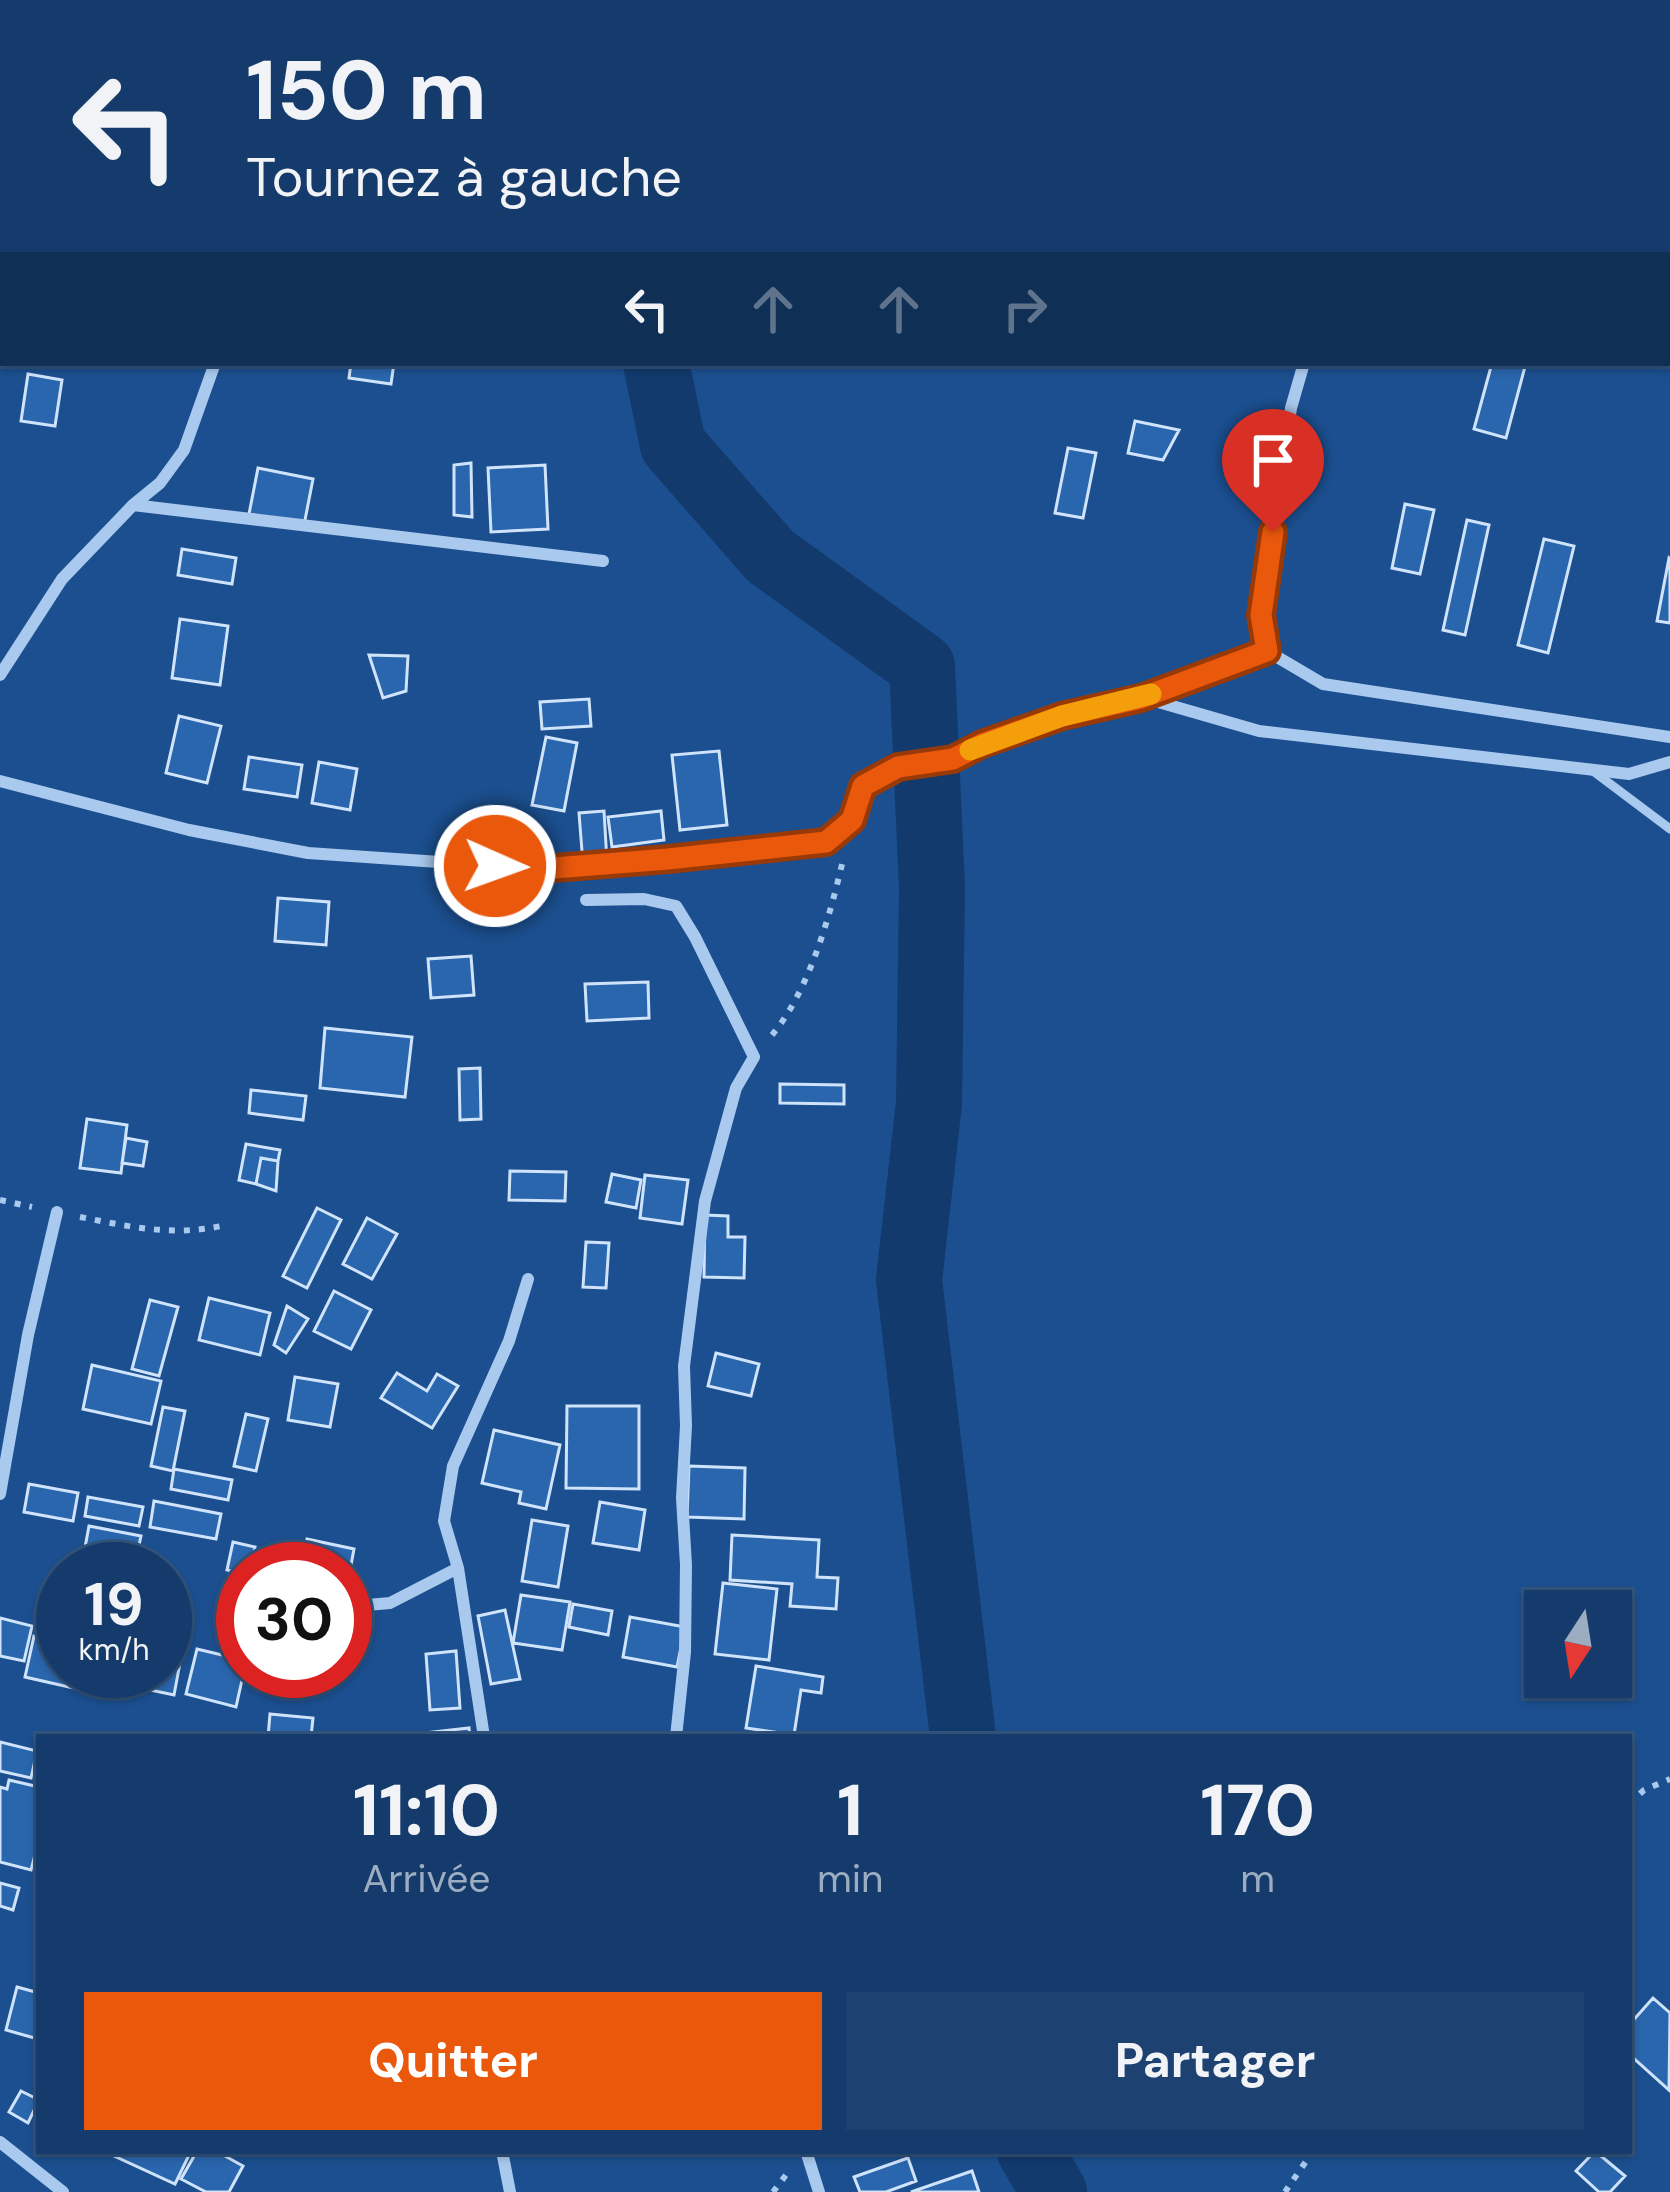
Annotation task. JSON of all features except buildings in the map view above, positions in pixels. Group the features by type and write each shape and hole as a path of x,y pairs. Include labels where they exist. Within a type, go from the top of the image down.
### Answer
{"street":[{"path":"0,675 62,579 160,483 184,450 214,366"},
{"path":"1267,651 1261,615 1291,408 1303,366"},
{"path":"133,506 603,562"},
{"path":"0,781 189,830 308,853 541,869 668,859 826,842 852,820 863,786 898,767 953,759 1062,716 1141,698 1267,651"},
{"path":"1267,651 1323,684 1670,737"},
{"path":"1141,698 1259,731 1629,774 1670,762"},
{"path":"586,900 644,899 676,906 754,1057 736,1088 705,1201 684,1366 686,1630 676,1734"},
{"path":"0,1494 28,1335 57,1212"},
{"path":"484,1734 458,1568 444,1521 453,1466 509,1342 528,1280"},
{"path":"372,1605 390,1603 458,1568"},
{"path":"0,2142 63,2192"},
{"path":"503,2154 510,2192"},
{"path":"807,2154 819,2192"}],"lane":[{"path":"1589,768 1670,829"}],"path":[{"path":"754,1057 787,1016 830,917 852,820"},
{"path":"0,1200 150,1230 193,1232 226,1225"},
{"path":"1632,1801 1644,1790 1670,1779"},
{"path":"1285,2192 1311,2154"}],"waterway":[{"path":"657,366 673,445 770,556 922,666 932,887 929,1103 909,1280 963,1734"},
{"path":"1032,2154 1054,2192"}],"slow traffic":[{"path":"970,750 1062,716 1151,694"}],"route":[{"path":"495,866 541,869 826,842 852,820 863,786 898,767 953,759 1062,716 1141,698 1267,651 1261,615 1273,532"}]}
